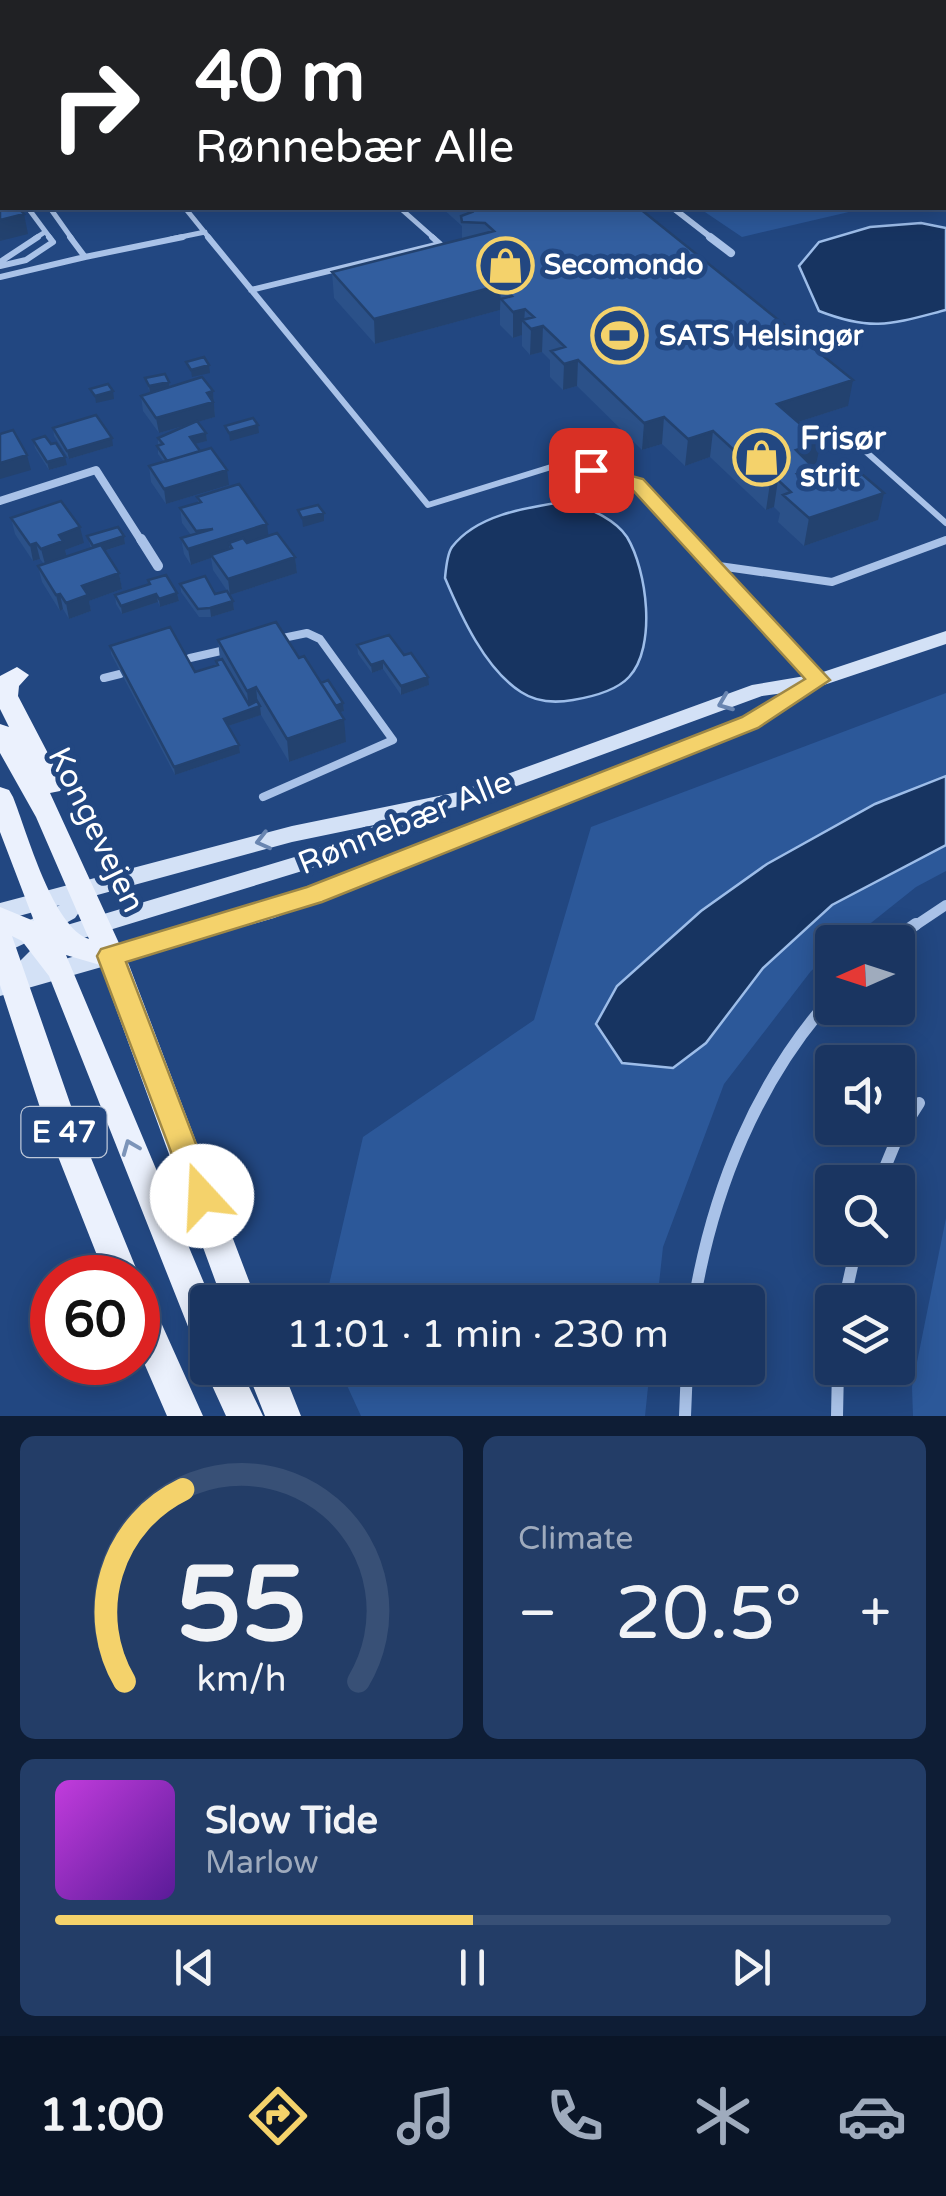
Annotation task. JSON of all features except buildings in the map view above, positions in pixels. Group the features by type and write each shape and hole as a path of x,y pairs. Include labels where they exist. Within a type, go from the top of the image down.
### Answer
{"main road":[{"name":"Rønnebær Alle","path":"84,888 292,834 462,799 759,690 819,680 946,637"},
{"path":"0,676 17,675 8,682 6,696 56,794 64,842"},
{"name":"Rønnebær Alle","path":"110,956 313,895 750,723 819,680"},
{"name":"Kongevejen","path":"0,732 64,842 84,888 150,1054 234,1285"},
{"path":"0,797 48,935 190,1289"},
{"path":"0,944 98,922 304,862 462,799"},
{"path":"6,985 84,888"},
{"path":"0,915 84,952 110,956"},
{"name":"E 47","path":"0,944 6,985 115,1255"},
{"path":"160,1360 185,1416"},
{"path":"230,1385 244,1416"},
{"path":"271,1385 284,1416"}],"street":[{"path":"676,210 731,253"},
{"path":"0,501 96,470 158,566"},
{"path":"915,925 946,905"},
{"path":"698,1285 722,1186 759,1102 815,1020"},
{"path":"886,1165 918,1103"},
{"path":"685,1416 686,1385"},
{"path":"837,1416 838,1385"}],"lane":[{"path":"0,264 26,260 53,242 30,210"},
{"path":"51,210 85,256"},
{"path":"187,210 428,504 564,463 636,483 819,680"},
{"path":"251,290 440,244 402,210"},
{"path":"0,264 46,232"},
{"path":"0,277 205,232"},
{"path":"864,450 946,524"},
{"path":"712,565 832,582 946,540"},
{"path":"263,797 392,740 320,638 307,633 274,639"},
{"path":"190,658 240,647"},
{"path":"104,678 120,674"}],"shaded area":[{"path":"702,210 857,210 742,237"},
{"path":"921,223 946,228 946,310 882,324 854,322 819,311 799,266 819,242 870,227"},
{"path":"569,501 608,519 627,537 644,588 646,628 638,664 624,682 588,697 546,701 521,692 496,670 476,641 445,578 452,547 476,526 506,514"},
{"path":"946,693 946,776 819,836 701,911 706,1043 763,968 832,905 946,845 946,871 916,887 868,925 815,925 815,968 724,1084 663,1247 659,1285 329,1285 363,1137 534,1020 591,827"},
{"path":"946,776 946,845 832,905 763,968 706,1043 673,1068 622,1063 596,1024 617,986 701,911 767,864 875,804"},
{"path":"946,1218 946,1416 913,1416 915,1372"},
{"path":"347,1385 648,1385 645,1416 361,1416"}],"place":[{"name":"Secomondo","path":"505,265"},
{"name":"SATS Helsingør","path":"620,336"},
{"name":"Frisør strit","path":"761,457"}],"route":[{"path":"202,1196 110,956 313,895 750,723 819,680 636,483 591,470"}]}
